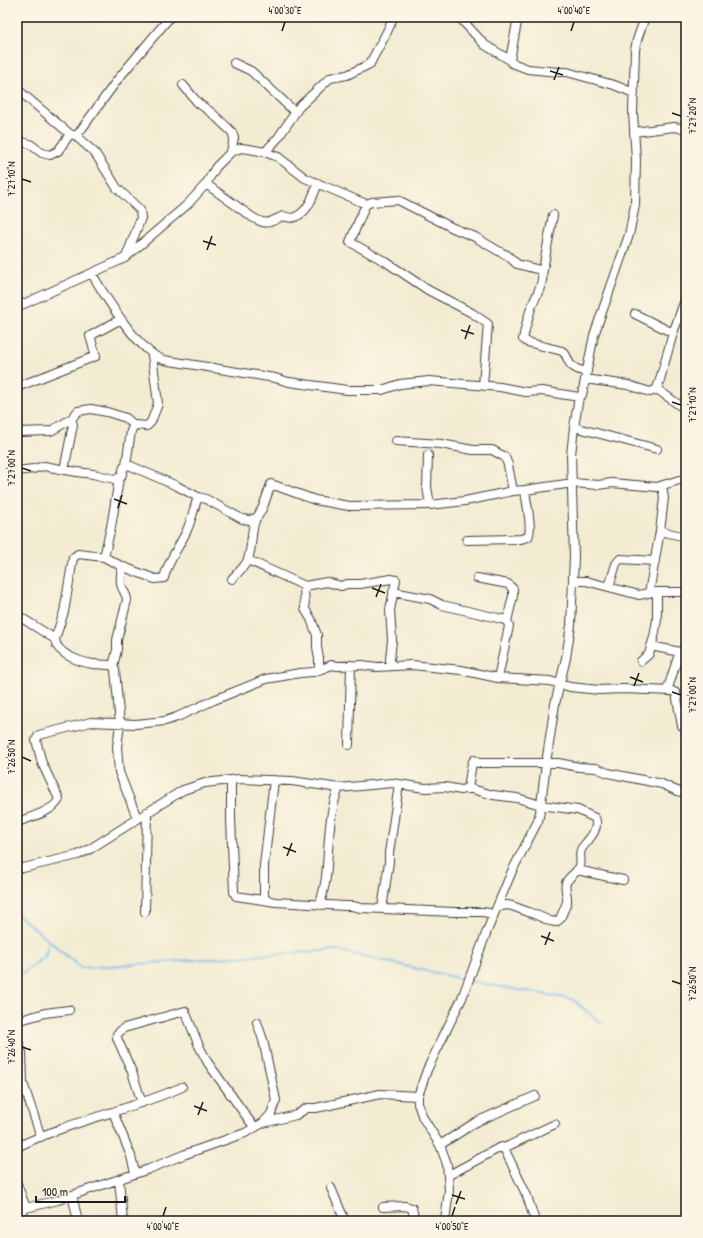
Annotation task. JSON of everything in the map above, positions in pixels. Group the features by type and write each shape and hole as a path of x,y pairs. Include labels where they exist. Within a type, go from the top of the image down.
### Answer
{"street":[{"path":"17,141 30,144 42,152 50,155 58,151 81,128 118,79 170,17"},
{"path":"266,152 278,138 299,107 333,77 347,75 370,64 390,28 393,17"},
{"path":"459,17 485,45 510,60 512,63 528,69 567,72 614,85 634,93"},
{"path":"510,60 518,17"},
{"path":"445,1221 449,1190 447,1164 440,1145 423,1118 418,1104 418,1096 427,1070 462,998 512,871 538,821 555,704 569,642 574,558 571,455 574,427 579,397 582,394 594,335 633,220 636,187 633,113 636,50 637,40 645,17"},
{"path":"234,63 251,71 295,112"},
{"path":"183,85 198,104 212,113 232,132 234,138 231,152"},
{"path":"17,89 74,135 99,158 118,188 140,210 141,218 126,258"},
{"path":"634,132 674,127 686,129"},
{"path":"17,307 126,258 183,208 206,184 216,167 231,152 241,148 266,152 285,162 298,174 305,178 366,204 372,202 398,200 453,228 475,237 507,255 517,264 540,270 542,274"},
{"path":"206,184 252,217 266,223 276,221 283,216 296,217 303,212 313,197 318,184"},
{"path":"366,204 350,242 386,262 428,290 472,313 488,324 483,386"},
{"path":"553,215 539,292 532,306 523,339 527,342 562,351 565,353 569,363 586,376 628,385 650,392 657,389"},
{"path":"92,274 115,311 138,341 152,355 164,360 275,378 289,382 347,390 382,390 400,384 429,381 500,387 526,392 542,391 579,397"},
{"path":"657,389 673,333 686,297"},
{"path":"635,314 673,333"},
{"path":"17,387 96,356 90,336 121,319"},
{"path":"17,432 51,431 71,419 78,411 91,409 126,418 134,425 146,426 151,422 158,404 152,355"},
{"path":"657,389 686,410"},
{"path":"64,470 73,425 71,419"},
{"path":"104,557 111,527 119,479 126,465 131,432 134,425"},
{"path":"574,427 657,449"},
{"path":"396,441 441,444 473,450 492,450 505,457 513,491"},
{"path":"428,455 427,487 430,505"},
{"path":"126,465 177,486 198,497 206,499 242,519 249,520 256,518"},
{"path":"17,471 44,466 114,479 121,477"},
{"path":"232,579 248,560 253,536 253,525 263,507 271,484 316,500 350,506 430,505 465,501 513,491 573,483 598,485 612,483 657,487 679,480 686,481"},
{"path":"641,661 649,654 658,620 653,593 655,561 664,498 662,486"},
{"path":"467,540 521,539 528,537 530,534 530,528 525,490"},
{"path":"113,666 92,664 76,659 62,652 57,646 55,639 64,612 73,558 78,554 104,557 121,566 155,579 164,578 166,568 187,531 198,497"},
{"path":"660,531 686,536"},
{"path":"609,587 616,564 620,559 655,561"},
{"path":"248,560 305,586 327,582 341,586 391,579 396,580 390,610 392,640 390,660 392,666"},
{"path":"121,566 122,591 127,597 127,600 116,640 117,650 113,666 120,724 118,747 119,772 137,818"},
{"path":"477,578 508,584 513,588 513,596 507,622 508,626 498,678"},
{"path":"573,581 586,581 639,595 686,592"},
{"path":"305,586 305,609 311,619 317,635 319,670"},
{"path":"393,592 430,599 442,605 502,619 507,622"},
{"path":"17,615 55,639"},
{"path":"651,646 683,650"},
{"path":"667,691 678,656 683,650"},
{"path":"17,822 41,813 56,804 59,799 42,763 36,740 39,735 91,722 120,724 165,721 266,680 319,670 332,665 377,667 412,665 461,670 498,678 550,681 570,686 599,690 623,689 667,691 676,693 682,726"},
{"path":"349,745 351,665"},
{"path":"468,788 472,763 474,760 478,763 558,763 579,767 596,768 608,773 662,784 677,791 686,793"},
{"path":"23,868 84,852 183,790 205,783 231,780 292,781 339,788 392,783 425,788 445,787 461,790 468,788 493,795 517,798 541,805 578,810 596,818 597,821 596,827 588,842 580,852 580,865 569,877 566,885 567,902 558,921 550,922 534,914 507,905 496,911 454,912 361,908 352,906 257,900 236,896 234,892 231,780"},
{"path":"266,900 264,896 264,865 274,780"},
{"path":"382,909 399,784"},
{"path":"320,905 325,879 330,827 336,795 339,788"},
{"path":"145,912 147,812"},
{"path":"577,870 623,880"},
{"path":"17,1021 45,1013 69,1010"},
{"path":"142,1103 132,1072 117,1038 117,1034 124,1028 185,1011 199,1046 208,1063 254,1127"},
{"path":"257,1022 263,1040 276,1100 271,1114 263,1123"},
{"path":"17,1038 22,1054 20,1084 41,1137"},
{"path":"17,1147 65,1127 142,1103 182,1087"},
{"path":"17,1213 26,1208 45,1204 119,1180 245,1133 263,1123 296,1114 307,1108 332,1105 365,1096 380,1094 418,1096"},
{"path":"440,1145 476,1122 535,1096"},
{"path":"113,1112 131,1156 135,1173"},
{"path":"449,1175 497,1149 502,1147 504,1148 555,1124"},
{"path":"504,1148 529,1202 535,1221"},
{"path":"119,1180 123,1221"},
{"path":"17,1184 26,1208"},
{"path":"331,1188 345,1221"},
{"path":"72,1195 78,1221"},
{"path":"383,1207 405,1206 412,1208 415,1221"}],"waterway":[{"path":"17,914 81,968 336,950 466,980"},
{"path":"17,978 45,956 49,942"},
{"path":"470,981 572,999 602,1024"}]}
